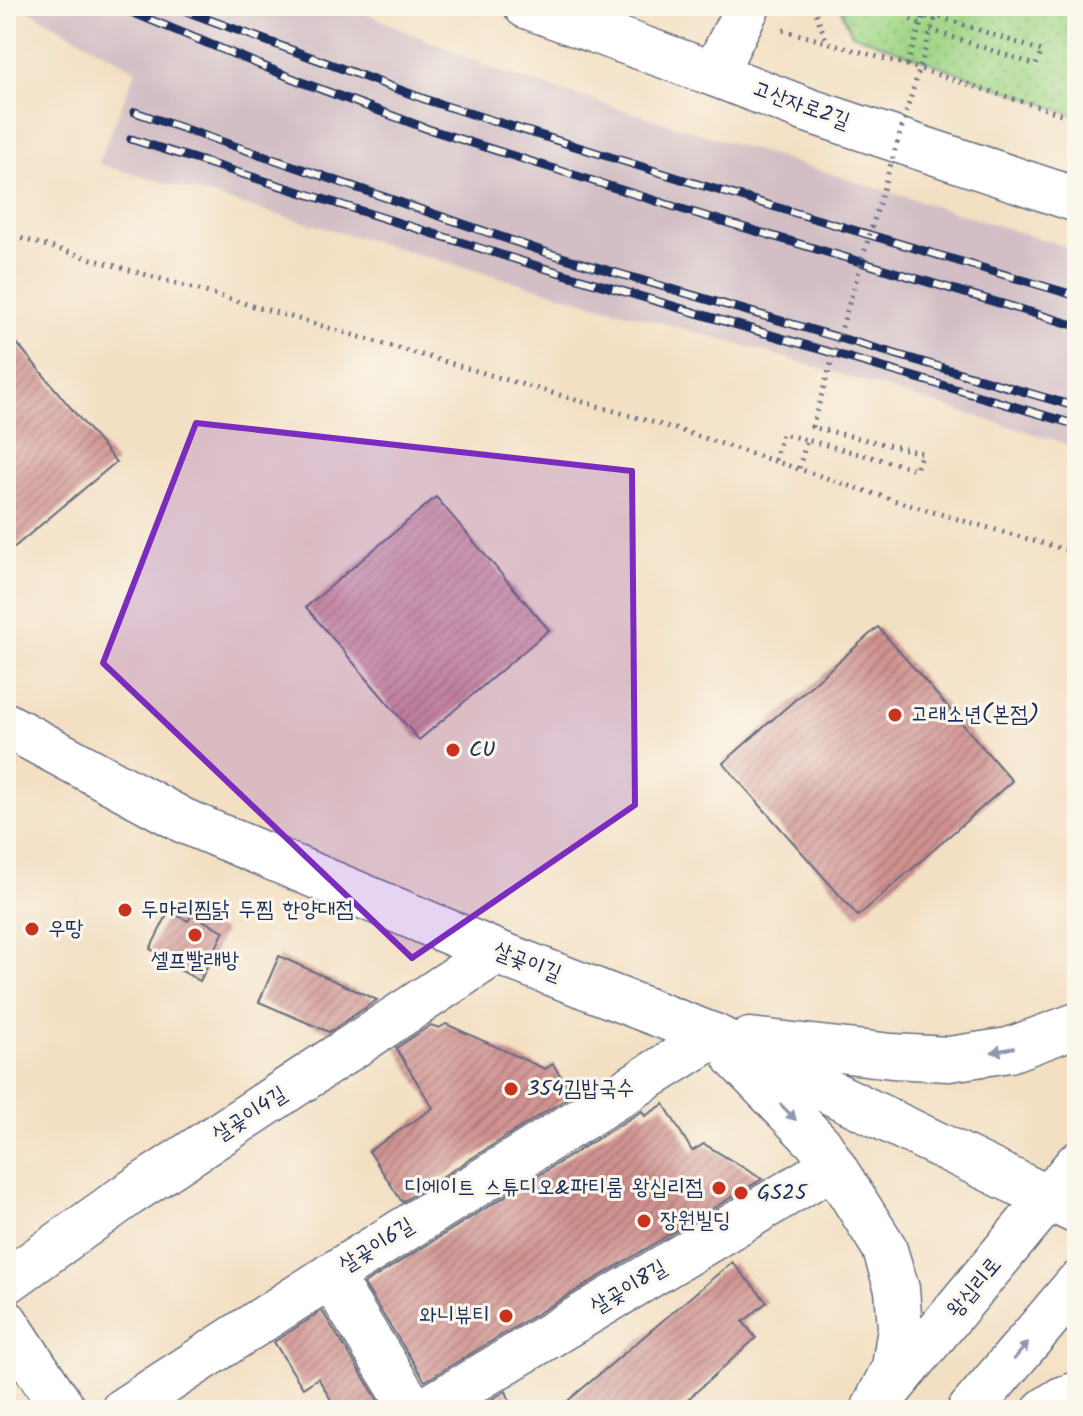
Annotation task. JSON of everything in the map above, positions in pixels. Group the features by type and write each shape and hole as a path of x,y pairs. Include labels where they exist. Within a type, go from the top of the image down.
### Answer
{"street":[{"name":"고산자로2길","path":"526,6 807,110 1077,200"},
{"path":"714,74 748,6"},
{"name":"살곶이길","path":"6,725 184,821 496,952 714,1036 1063,1205"},
{"name":"살곶이4길","path":"6,1282 126,1196 496,952"},
{"path":"714,1036 892,1056 949,1059 1009,1050 1077,1025"},
{"path":"714,1036 820,1145 884,1247 897,1289 900,1328 894,1367 873,1409"},
{"name":"살곶이6길","path":"123,1410 330,1276 714,1036"},
{"name":"왕십리로","path":"873,1409 1063,1205 1077,1164"},
{"name":"살곶이8길","path":"425,1410 833,1166"},
{"path":"330,1276 413,1410"},
{"path":"970,1410 1077,1284"},
{"path":"6,1322 64,1410"},
{"path":"1045,1410 1077,1394"}],"path":[{"path":"813,6 828,43 1077,119"},
{"path":"775,460 782,434 916,469 922,453 812,427 940,6"},
{"path":"904,7 907,18 921,24"},
{"path":"904,7 935,20"},
{"path":"907,65 925,12 1042,51 1036,65 931,30"},
{"path":"6,234 676,429 912,506 1077,553"},
{"path":"799,468 807,440"}],"highlighted area":[{"path":"196,423 632,471 635,805 412,958 103,663"}],"shaded area":[{"path":"21,6 349,6 498,71 1077,250 1077,447 773,354 98,164 136,70"}],"green space":[{"path":"839,6 1077,6 1077,116 852,34"}],"building":[{"path":"6,330 116,462 6,554"},
{"path":"436,497 549,630 419,740 306,607"},
{"path":"878,627 1012,781 858,916 723,763"},
{"path":"169,911 188,921 192,915 224,931 200,981 164,961 166,957 150,949"},
{"path":"279,956 377,1000 329,1032 259,1002"},
{"path":"446,1024 545,1069 553,1064 572,1095 402,1202 369,1151 433,1108 396,1048 431,1025 439,1028"},
{"path":"664,1104 692,1151 704,1144 762,1179 425,1381 364,1284 642,1111 645,1116"},
{"path":"732,1262 767,1302 743,1322 756,1338 676,1410 557,1410"},
{"path":"322,1311 384,1410 337,1410 318,1378 303,1388 274,1342"},
{"path":"506,1391 513,1410 474,1410"}],"railway":[{"path":"117,6 304,83 428,129 688,211 1077,326"},
{"path":"176,6 430,101 1077,296"},
{"path":"135,112 548,253 1077,407"},
{"path":"131,139 537,266 1077,425"}],"place":[{"name":"고래소년(본점)","path":"895,715"},
{"name":"CU","path":"453,750"},
{"name":"두마리찜닭 두찜 한양대점","path":"125,910"},
{"name":"우땅","path":"32,929"},
{"name":"셀프빨래방","path":"195,935"},
{"name":"354김밥국수","path":"511,1089"},
{"name":"디에이트 스튜디오&파티룸 왕십리점","path":"719,1188"},
{"name":"GS25","path":"741,1193"},
{"name":"장원빌딩","path":"644,1221"},
{"name":"와니뷰티","path":"506,1316"}]}
